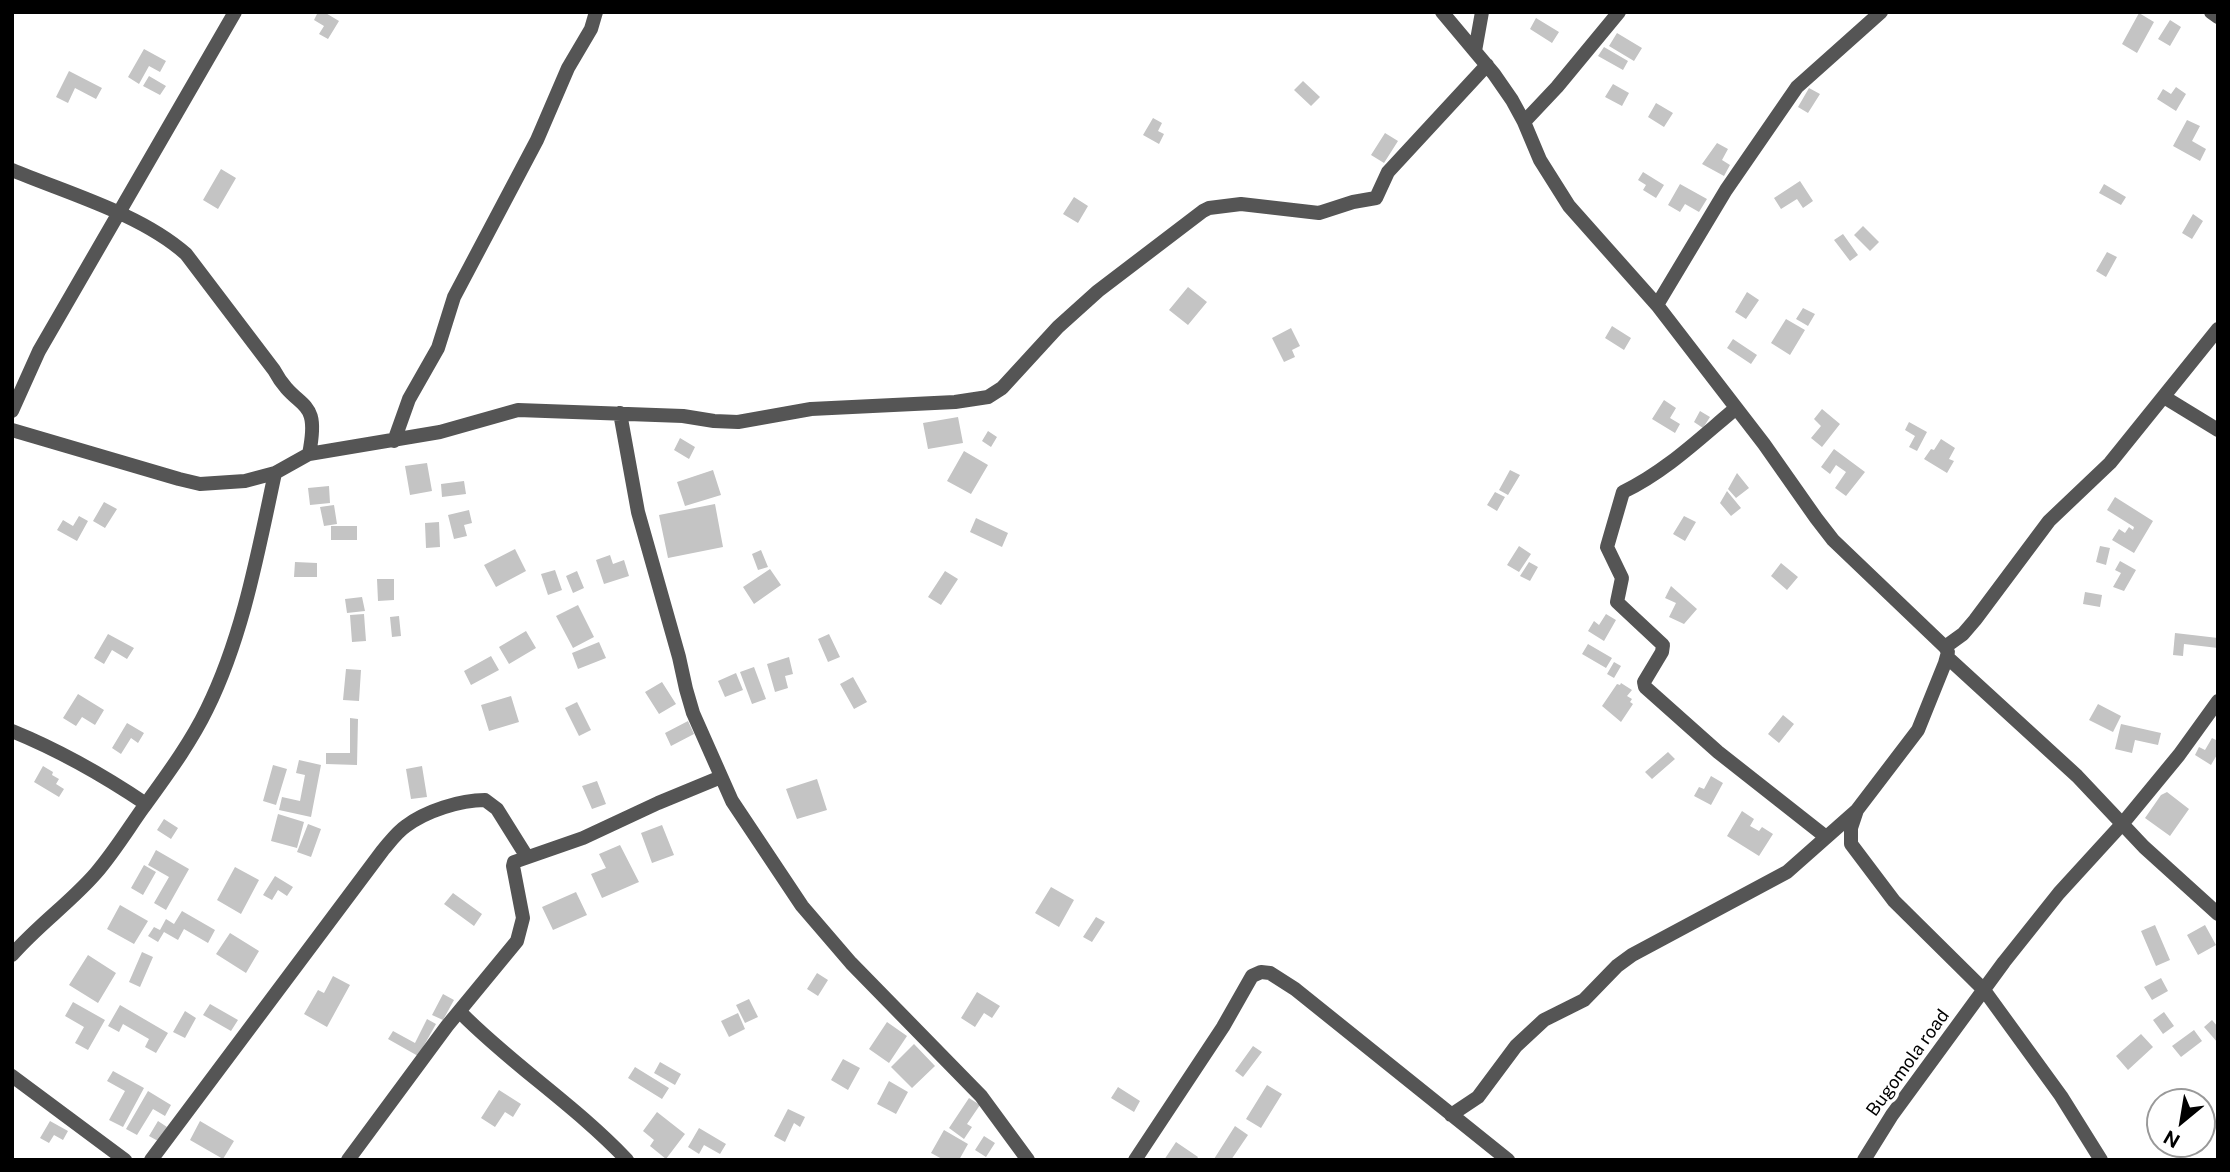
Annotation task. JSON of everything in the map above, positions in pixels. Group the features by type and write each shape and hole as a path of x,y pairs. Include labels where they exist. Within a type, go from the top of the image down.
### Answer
{"street":[{"path":"12,411 38,351 235,12"},
{"path":"394,442 409,399 438,348 454,297 537,140 568,68 591,29 596,12"},
{"path":"1442,12 1487,65 1524,122 1539,160 1562,196 1657,305 1833,540 2077,776 2144,847 2218,914"},
{"path":"1475,51 1482,12"},
{"path":"1524,122 1619,12"},
{"path":"1657,305 1732,181 1797,87 1881,12"},
{"path":"2211,12 2218,17"},
{"path":"12,430 200,484 245,481 275,473 309,454 394,442 470,425 508,411 620,413 738,422 811,409 955,402 988,397 1002,388 1058,327 1098,291 1194,216 1209,208 1241,204 1319,213 1348,203 1375,199 1388,172 1487,65"},
{"path":"12,170 118,212 186,254 284,387 307,405 314,428 309,454"},
{"path":"1451,1115 1478,1097 1516,1046 1544,1020 1584,1000 1617,966 1632,955 1787,872 1857,810 1918,730 1946,652 1975,620 2049,521 2110,463 2218,329"},
{"path":"2164,397 2218,430"},
{"path":"1735,409 1677,458 1623,492 1607,544 1622,578 1617,602 1663,645 1662,652 1644,682 1645,687 1718,752 1826,837"},
{"path":"620,413 638,512 693,713 746,825 802,906 851,963 981,1096 1028,1160"},
{"path":"12,954 97,872 183,751 209,706 237,632 259,551 275,473"},
{"name":"Bugomola road","path":"1864,1160 1892,1115 1984,990 2059,893 2123,823 2179,755 2218,701"},
{"path":"12,731 68,755 146,804"},
{"path":"348,1160 517,940 523,918 513,864 515,861 583,838 721,777"},
{"path":"151,1160 383,850 404,827 453,806 485,800 497,809 527,857"},
{"path":"1857,810 1851,828 1851,844 1855,851 1894,901 1984,990 2061,1097 2101,1160"},
{"path":"1135,1160 1223,1027 1252,976 1261,972 1275,975 1295,989 1508,1160"},
{"path":"460,1012 496,1047 583,1116 627,1160"},
{"path":"12,1076 125,1160"}],"building":[{"path":"318,12 324,12 339,21 328,39 319,34 324,26 314,20"},
{"path":"2139,13 2154,22 2137,53 2122,44"},
{"path":"1536,18 1559,32 1552,43 1530,29"},
{"path":"2170,20 2181,27 2170,46 2158,39"},
{"path":"1617,33 1642,48 1634,61 1609,46"},
{"path":"1604,47 1628,61 1623,70 1598,56"},
{"path":"144,49 166,61 160,72 149,66 139,84 128,77"},
{"path":"69,71 102,88 96,99 75,88 68,103 56,97"},
{"path":"149,76 166,86 160,95 143,86"},
{"path":"1303,81 1320,97 1311,106 1294,90"},
{"path":"1613,84 1629,93 1622,106 1605,97"},
{"path":"2176,87 2186,94 2176,111 2157,99 2163,89 2171,94"},
{"path":"1809,88 1820,94 1808,113 1798,107"},
{"path":"1656,103 1673,113 1664,127 1648,117"},
{"path":"1153,118 1162,123 1158,131 1164,134 1159,144 1143,135"},
{"path":"2187,120 2200,126 2192,141 2206,149 2200,161 2173,146"},
{"path":"1385,133 1398,141 1384,163 1371,155"},
{"path":"1717,143 1728,149 1722,160 1730,165 1724,176 1702,164"},
{"path":"221,169 236,178 218,209 203,200"},
{"path":"1643,172 1664,185 1656,198 1643,190 1646,185 1638,180"},
{"path":"1800,181 1813,201 1803,208 1797,199 1781,209 1774,198"},
{"path":"1680,184 1707,199 1699,212 1685,204 1680,212 1668,205"},
{"path":"2104,184 2126,197 2121,205 2099,193"},
{"path":"1074,197 1088,206 1078,223 1063,214"},
{"path":"2193,214 2203,221 2192,239 2182,233"},
{"path":"1863,226 1879,242 1870,251 1854,235"},
{"path":"1843,234 1858,255 1850,261 1834,240"},
{"path":"2107,252 2117,257 2106,277 2096,271"},
{"path":"1188,287 1207,302 1188,325 1169,310"},
{"path":"1747,292 1759,300 1746,319 1735,312"},
{"path":"1803,308 1815,314 1808,326 1796,319"},
{"path":"1786,319 1805,330 1790,355 1771,343"},
{"path":"1612,326 1631,338 1624,350 1605,338"},
{"path":"1291,328 1300,346 1292,350 1295,357 1284,362 1272,338"},
{"path":"1733,339 1757,355 1751,364 1727,348"},
{"path":"1664,400 1676,408 1670,418 1680,424 1675,433 1652,419"},
{"path":"1822,409 1840,424 1822,447 1811,438 1821,426 1814,419"},
{"path":"1700,411 1710,417 1703,428 1694,422"},
{"path":"958,417 963,443 928,449 923,423"},
{"path":"1909,422 1927,432 1917,451 1909,447 1915,436 1905,430"},
{"path":"988,431 997,437 991,447 982,441"},
{"path":"680,438 695,447 689,459 674,450"},
{"path":"1941,439 1955,448 1949,459 1954,461 1947,473 1924,459"},
{"path":"1834,449 1865,472 1846,496 1835,488 1846,472 1836,465 1830,474 1821,467"},
{"path":"964,451 988,465 971,494 947,481"},
{"path":"427,463 432,491 410,495 405,466"},
{"path":"713,470 721,495 685,506 677,482"},
{"path":"1510,470 1520,475 1508,495 1499,490"},
{"path":"1737,473 1749,488 1736,498 1728,489"},
{"path":"464,481 466,494 442,497 441,484"},
{"path":"329,486 330,503 310,505 308,488"},
{"path":"1727,491 1741,508 1731,516 1720,503"},
{"path":"1495,492 1505,497 1497,511 1487,505"},
{"path":"2115,497 2153,521 2134,553 2112,540 2119,529 2125,533 2129,527 2133,530 2134,527 2107,510"},
{"path":"104,502 117,509 105,528 93,521"},
{"path":"715,504 723,547 668,558 659,515"},
{"path":"334,505 337,524 324,526 320,507"},
{"path":"469,510 472,523 464,525 467,536 454,539 448,515"},
{"path":"79,516 88,521 77,541 57,530 63,520 73,526"},
{"path":"1684,516 1696,522 1685,541 1673,534"},
{"path":"976,518 1008,533 1002,547 970,532"},
{"path":"439,522 440,547 426,548 425,523"},
{"path":"331,526 357,526 357,540 331,540"},
{"path":"1519,546 1531,554 1519,572 1507,565"},
{"path":"2100,546 2110,548 2106,565 2096,562"},
{"path":"515,549 526,571 496,587 484,565"},
{"path":"761,550 768,567 758,570 752,554"},
{"path":"610,555 613,564 624,560 629,576 604,584 596,560"},
{"path":"2120,561 2136,570 2124,591 2113,587 2121,573 2115,570"},
{"path":"295,562 317,563 317,577 294,577"},
{"path":"1529,562 1538,567 1530,581 1520,576"},
{"path":"1781,563 1798,577 1787,590 1771,576"},
{"path":"770,569 781,585 754,604 743,587"},
{"path":"555,570 562,590 548,595 541,574"},
{"path":"577,571 584,588 573,593 566,576"},
{"path":"945,571 958,579 941,605 928,597"},
{"path":"377,579 394,579 394,600 378,601"},
{"path":"1671,586 1697,609 1684,624 1669,617 1676,603 1665,598"},
{"path":"2085,592 2102,595 2100,607 2083,604"},
{"path":"362,597 365,611 347,613 345,599"},
{"path":"578,605 594,637 573,648 556,616"},
{"path":"364,614 366,641 352,642 350,615"},
{"path":"1606,614 1616,620 1604,641 1588,631 1594,621 1599,625"},
{"path":"399,616 401,636 392,637 390,617"},
{"path":"526,631 536,648 509,664 499,647"},
{"path":"2175,633 2218,638 2218,648 2184,644 2183,656 2173,655"},
{"path":"108,634 134,648 127,659 112,650 104,664 94,658"},
{"path":"829,634 840,657 828,662 818,639"},
{"path":"599,642 606,658 578,669 572,653"},
{"path":"1588,644 1612,658 1606,668 1582,654"},
{"path":"491,656 499,670 471,685 464,671"},
{"path":"789,657 793,674 785,676 788,688 775,692 767,664"},
{"path":"1614,662 1621,666 1614,678 1607,674"},
{"path":"754,667 766,699 752,704 740,672"},
{"path":"346,669 361,670 359,701 343,700"},
{"path":"736,673 743,690 725,697 718,681"},
{"path":"853,677 867,702 854,709 840,684"},
{"path":"662,682 676,704 659,714 645,692"},
{"path":"1621,683 1632,690 1627,696 1632,699 1630,702 1633,704 1621,722 1602,706 1617,684"},
{"path":"78,694 104,710 95,725 82,717 76,726 63,718"},
{"path":"511,696 519,722 489,731 481,705"},
{"path":"577,702 591,730 579,736 565,708"},
{"path":"2098,704 2121,716 2113,732 2089,720"},
{"path":"1783,715 1794,724 1779,743 1768,734"},
{"path":"350,718 358,719 357,765 326,764 326,753 350,753"},
{"path":"688,721 694,734 671,746 665,733"},
{"path":"127,723 144,733 138,743 131,738 121,754 112,748"},
{"path":"2121,724 2161,733 2158,745 2135,740 2132,753 2115,749"},
{"path":"2212,738 2218,741 2218,753 2211,765 2195,755 2199,747 2205,750"},
{"path":"1668,752 1675,759 1652,779 1645,772"},
{"path":"299,760 321,765 311,817 279,810 282,797 300,801 305,775 296,773"},
{"path":"273,765 287,769 276,805 263,801"},
{"path":"43,766 59,779 56,784 64,789 59,797 34,782"},
{"path":"422,766 427,797 411,799 406,769"},
{"path":"1711,776 1723,783 1711,805 1694,796 1699,787 1704,789"},
{"path":"817,779 827,810 797,819 786,789"},
{"path":"597,781 606,804 592,809 582,786"},
{"path":"2167,792 2189,809 2170,836 2145,818 2161,795"},
{"path":"1742,811 1754,819 1750,826 1759,831 1762,827 1773,834 1759,856 1727,836"},
{"path":"278,814 304,822 297,848 271,841"},
{"path":"164,819 178,828 171,839 157,830"},
{"path":"308,824 321,829 311,857 297,852"},
{"path":"662,825 674,855 652,863 641,833"},
{"path":"620,845 639,882 602,898 591,874 606,868 599,854"},
{"path":"156,850 189,869 166,910 154,903 169,877 148,865"},
{"path":"144,865 156,872 143,895 131,888"},
{"path":"235,867 259,880 241,914 217,900"},
{"path":"275,876 293,887 287,896 278,890 272,900 263,895"},
{"path":"1051,887 1074,900 1059,927 1035,913"},
{"path":"576,892 587,915 553,930 542,907"},
{"path":"453,893 482,914 474,926 444,904"},
{"path":"120,905 148,921 134,944 107,929"},
{"path":"182,911 215,930 208,943 184,929 178,940 164,932 158,942 148,936 154,927 160,930 166,919 174,924"},
{"path":"1096,917 1105,922 1092,942 1083,937"},
{"path":"2155,925 2170,960 2156,966 2141,931"},
{"path":"2205,925 2216,945 2198,955 2187,935"},
{"path":"230,933 259,951 246,973 216,954"},
{"path":"142,952 153,957 140,987 129,982"},
{"path":"88,955 116,973 98,1003 69,985"},
{"path":"817,973 828,980 818,996 807,989"},
{"path":"333,976 350,985 327,1027 304,1014 318,990 324,993"},
{"path":"2161,978 2168,991 2152,1000 2144,987"},
{"path":"977,992 1000,1006 992,1018 984,1013 975,1027 961,1018"},
{"path":"443,994 454,1000 443,1020 432,1015"},
{"path":"749,999 758,1017 745,1023 736,1005"},
{"path":"73,1002 105,1020 88,1050 75,1043 84,1027 65,1016"},
{"path":"210,1004 238,1020 231,1031 203,1015"},
{"path":"120,1005 168,1033 156,1053 145,1047 149,1039 123,1024 119,1032 108,1026"},
{"path":"185,1011 196,1018 185,1038 173,1032"},
{"path":"2164,1012 2174,1026 2163,1034 2153,1020"},
{"path":"738,1013 745,1029 729,1037 721,1021"},
{"path":"427,1019 436,1024 418,1056 388,1039 393,1031 415,1043"},
{"path":"2212,1020 2218,1027 2218,1043 2204,1027"},
{"path":"887,1022 907,1036 889,1063 869,1049"},
{"path":"2194,1030 2202,1041 2181,1057 2172,1046"},
{"path":"2141,1034 2153,1047 2128,1070 2116,1056"},
{"path":"914,1044 935,1066 912,1088 891,1067"},
{"path":"1253,1046 1262,1052 1243,1077 1235,1071"},
{"path":"843,1059 860,1068 848,1090 831,1080"},
{"path":"660,1062 681,1074 675,1085 654,1073"},
{"path":"635,1067 669,1088 662,1099 628,1078"},
{"path":"113,1071 144,1088 123,1127 109,1120 125,1091 107,1081"},
{"path":"889,1081 908,1092 896,1114 877,1104"},
{"path":"1267,1085 1282,1094 1261,1128 1246,1119"},
{"path":"1118,1087 1140,1101 1134,1112 1111,1098"},
{"path":"499,1090 521,1104 513,1117 505,1112 495,1127 481,1118"},
{"path":"148,1091 171,1105 165,1116 153,1109 137,1135 126,1129"},
{"path":"969,1098 980,1105 967,1124 972,1127 964,1139 949,1128"},
{"path":"788,1109 805,1117 800,1127 794,1123 785,1142 774,1136"},
{"path":"657,1112 685,1134 666,1159 650,1146 654,1140 643,1131"},
{"path":"50,1121 68,1131 63,1140 54,1135 49,1143 40,1138"},
{"path":"158,1121 167,1127 158,1141 149,1136"},
{"path":"200,1121 234,1141 223,1159 190,1140"},
{"path":"1235,1126 1248,1135 1231,1160 1215,1160 1214,1159"},
{"path":"699,1128 726,1144 720,1154 704,1145 699,1154 688,1147"},
{"path":"944,1130 968,1144 959,1160 944,1160 931,1153"},
{"path":"984,1136 995,1143 986,1157 975,1150"},
{"path":"1176,1142 1198,1157 1196,1160 1164,1160"}]}
